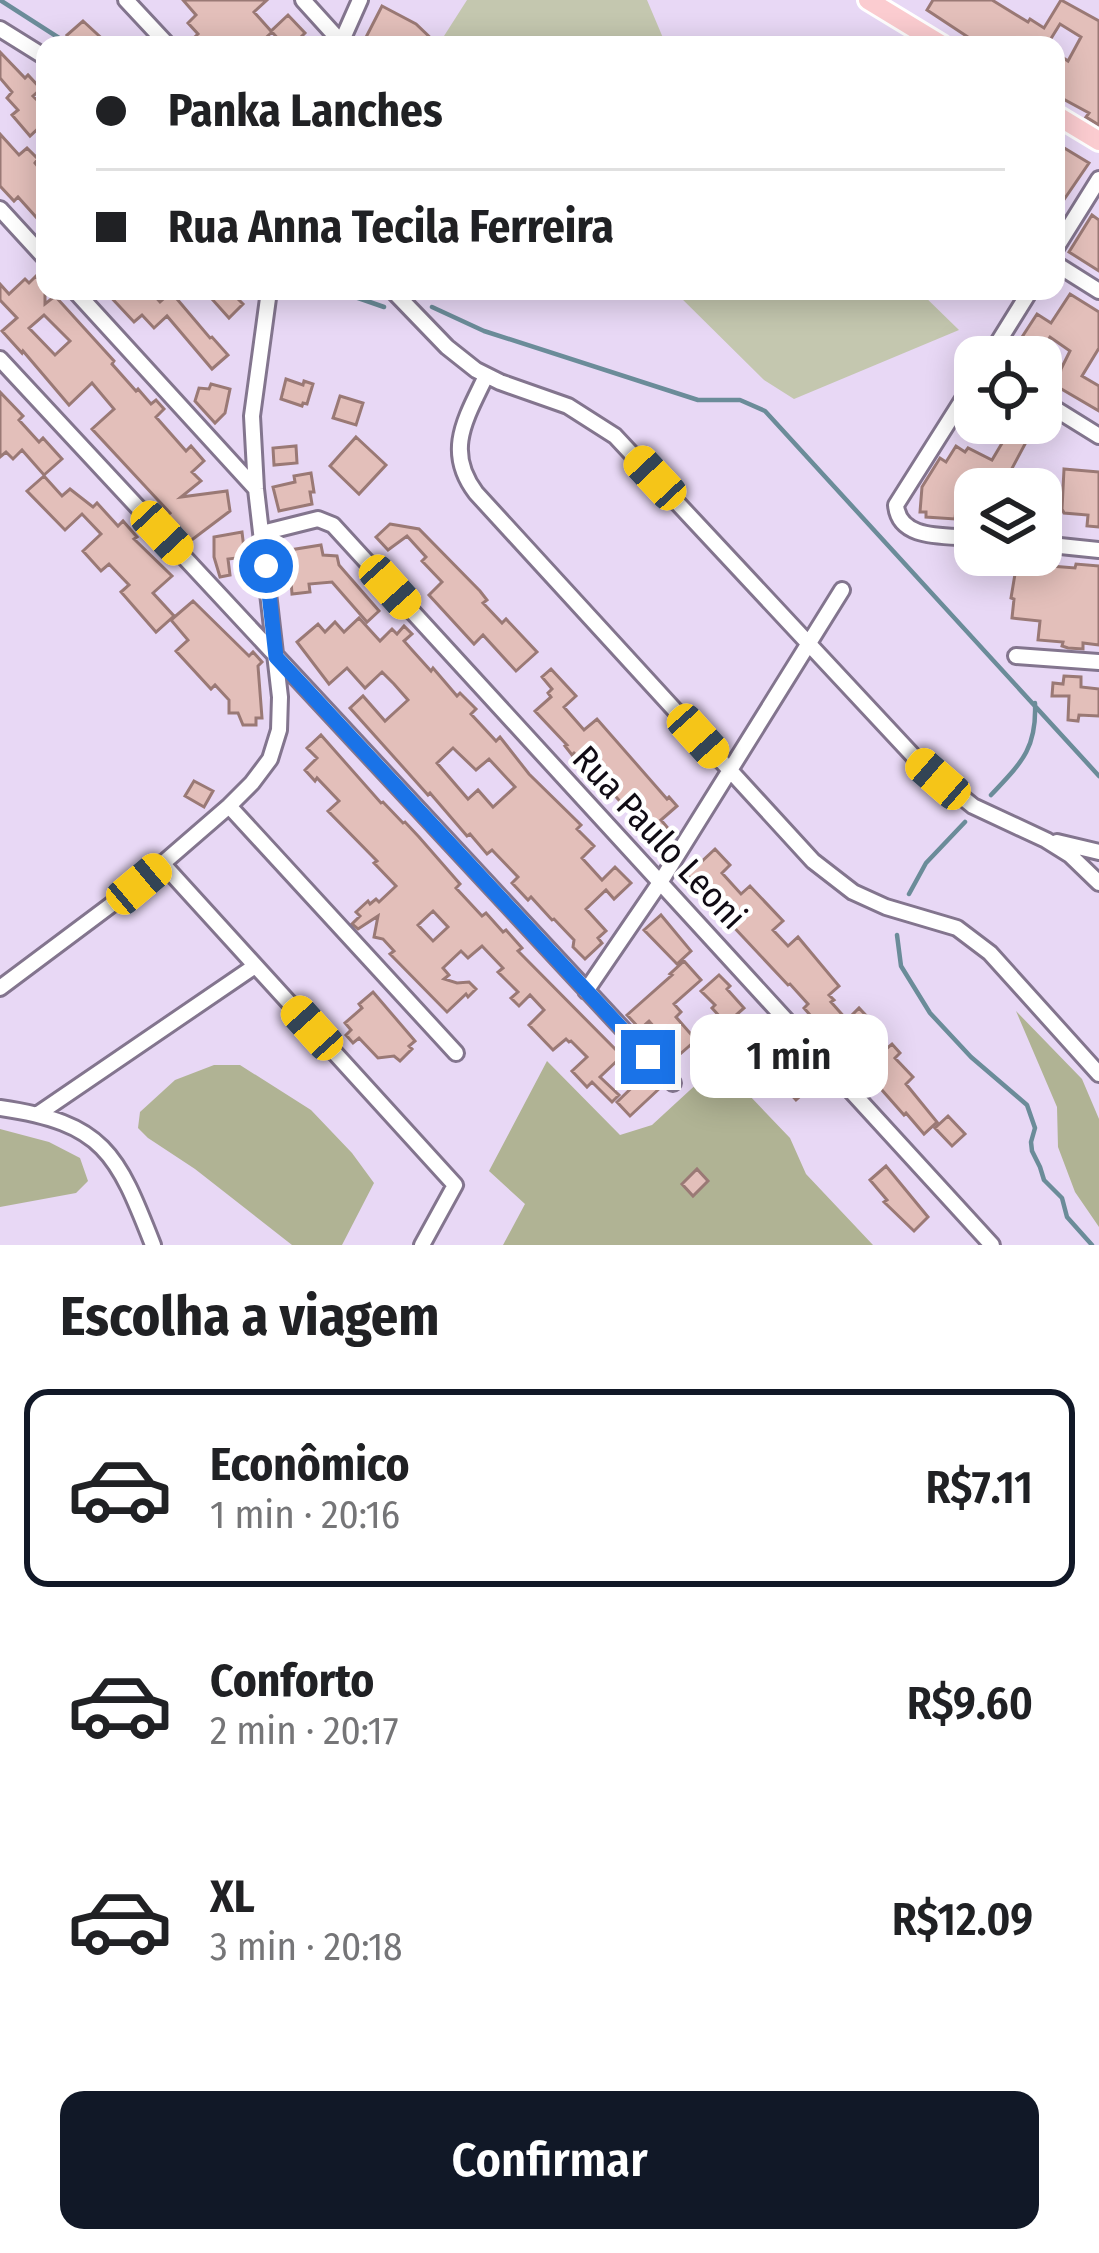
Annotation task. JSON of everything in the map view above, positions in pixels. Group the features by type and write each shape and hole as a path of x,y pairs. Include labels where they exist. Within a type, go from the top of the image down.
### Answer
{"main road":[{"path":"868,0 927,36"},
{"path":"1065,120 1099,141"}],"street":[{"path":"126,0 159,36"},
{"path":"303,0 334,36"},
{"path":"344,36 360,0"},
{"path":"0,29 36,51"},
{"path":"1065,234 1099,179"},
{"path":"0,209 36,248"},
{"path":"1065,270 1099,291"},
{"path":"83,300 256,489"},
{"path":"0,988 162,863 229,806 270,759 279,730 280,697 252,416 268,300"},
{"path":"402,300 447,347 486,376 568,406 615,436 919,762 973,806 1070,855 1099,883"},
{"path":"1002,336 1024,300"},
{"path":"0,359 673,1083"},
{"path":"486,376 459,443 459,464 467,481 832,878 886,908 957,928 990,953 1099,1074"},
{"path":"954,413 896,505 901,524 911,530 954,535"},
{"path":"1062,413 1099,436"},
{"name":"Rua Paulo Leoni","path":"262,532 318,519 333,525 992,1245"},
{"path":"1062,546 1099,550"},
{"path":"586,991 842,590"},
{"path":"1016,656 1099,662"},
{"path":"229,806 456,1053"},
{"path":"1046,840 1099,852"},
{"path":"162,863 455,1185 422,1245"},
{"path":"38,1114 255,966"},
{"path":"0,1108 63,1121 105,1151 125,1175 153,1245"}],"green space":[{"path":"467,0 647,0 662,36 444,36"},
{"path":"683,300 928,300 959,330 794,399 764,380"},
{"path":"1016,1011 1082,1079 1099,1119 1099,1227 1075,1192 1058,1147 1057,1107"},
{"path":"547,1061 620,1135 652,1125 714,1068 749,1095 790,1138 806,1174 873,1245 503,1245 525,1204 489,1171"},
{"path":"214,1065 240,1065 311,1110 374,1183 342,1245 292,1245 138,1128 140,1112 175,1080"},
{"path":"0,1129 49,1142 80,1158 88,1181 76,1193 0,1207"}],"building":[{"path":"183,0 267,0 254,12 271,31 288,15 305,33 196,36 188,23 196,15"},
{"path":"933,0 992,0 1044,28 1061,0 1099,21 1099,125 1086,117 1089,113 1065,100 1065,59 1068,61 1081,37 1060,24 1053,36 966,36 927,10"},
{"path":"382,6 429,36 367,36"},
{"path":"83,21 99,36 68,36"},
{"path":"0,52 36,84 36,130 30,136 12,115 18,110 7,98 12,92 0,78"},
{"path":"0,134 19,155 27,148 36,157 36,217 0,186"},
{"path":"1065,148 1089,163 1065,198"},
{"path":"1092,215 1099,220 1099,271 1069,252"},
{"path":"36,276 36,300 45,300 45,304 59,300 136,391 164,409 156,417 186,451 191,446 204,461 192,472 201,481 181,497 227,491 230,511 189,542 165,517 170,513 92,429 114,409 92,383 69,405 2,331 17,318 0,300 0,284 9,294 25,279 29,283","holes":["44,315 70,341 55,355 29,328"]},
{"path":"1070,294 1099,312 1099,348 1082,376 1099,386 1099,411 1062,389 1062,367 1070,351 1062,345 1062,336 1023,336 1037,314 1051,323"},
{"path":"113,300 178,300 228,355 212,369 167,316 154,328 142,315 134,322"},
{"path":"213,300 243,304 229,318"},
{"path":"286,379 313,384 307,404 281,399"},
{"path":"211,384 230,389 225,413 215,423 195,401 199,388 209,389"},
{"path":"0,392 39,442 43,438 62,459 44,475 22,450 13,459 6,452 0,457"},
{"path":"340,396 363,403 356,425 333,418"},
{"path":"356,437 386,465 359,494 330,466"},
{"path":"1002,444 1025,444 1012,468 954,468 954,519 926,517 926,512 920,512 922,487 940,458 946,462 956,446 992,460"},
{"path":"296,446 297,463 274,465 273,448"},
{"path":"1064,469 1099,472 1099,527 1087,526 1088,515 1062,509"},
{"path":"311,473 312,504 279,511 273,487"},
{"path":"44,476 62,496 70,489 93,507 97,503 118,526 123,521 137,537 134,539 172,576 153,593 174,616 156,632 121,592 129,585 109,564 101,571 83,551 101,534 82,514 65,530 27,491"},
{"path":"390,524 419,529 480,591 487,600 483,603 502,623 506,619 537,652 516,671 483,635 474,644 429,595 442,582 407,536 388,550 376,537"},
{"path":"242,532 245,557 228,559 230,575 220,577 214,537"},
{"path":"321,545 323,555 337,556 339,565 379,611 367,622 332,582 309,584 310,592 292,594 285,557 290,550"},
{"path":"1099,566 1099,645 1068,648 1063,642 1038,640 1040,621 1012,618 1015,576 1062,576 1062,567"},
{"path":"193,601 249,656 253,652 262,662 258,666 262,718 256,718 256,725 243,725 238,713 229,713 229,700 215,685 211,689 176,651 188,640 171,620"},
{"path":"359,618 380,641 392,629 397,634 404,626 412,634 404,641 412,650 476,709 471,714 496,741 500,737 529,774 581,825 577,829 594,846 582,858 602,880 615,867 631,883 614,899 606,890 586,909 606,931 598,938 602,943 585,959 554,919 512,883 518,877 492,850 487,854 467,836 350,708 363,696 385,721 408,700 394,684 382,672 365,688 347,668 329,684 297,642 318,624 325,632 335,622 344,632","holes":["453,748 476,770 489,759 515,787 493,807 478,790 468,799 437,763"]},
{"path":"551,669 576,696 564,707 584,730 597,719 677,806 661,820 667,827 653,839 535,711 551,697 552,689 542,677"},
{"path":"1064,676 1081,677 1081,687 1099,689 1099,716 1068,720 1069,696 1052,696 1053,683 1063,684"},
{"path":"321,735 381,803 419,837 482,916 486,913 506,930 522,948 518,951 622,1056 600,1077 619,1095 612,1102 572,1071 587,1057 571,1041 566,1039 553,1050 529,1025 544,1010 530,995 519,1006 511,998 518,992 482,946 468,958 461,951 443,968 449,975 444,979 469,982 476,989 447,1012 390,954 394,951 383,939 374,937 378,916 358,929 352,924 368,901 379,902 396,886 328,811 339,801 305,770 317,758 307,748","holes":["433,911 448,927 433,941 418,925"]},
{"path":"194,781 213,791 204,807 185,796"},
{"path":"715,849 730,865 722,873 741,894 750,886 783,921 773,930 788,946 798,937 839,986 829,995 847,1020 859,1008 875,1025 863,1037 879,1055 892,1044 900,1053 895,1058 913,1077 906,1084 937,1122 924,1134 821,1021 818,1024 790,984 729,922 725,925 718,916 721,913 682,869 695,857 700,863"},
{"path":"661,915 691,951 677,964 644,930"},
{"path":"684,961 701,980 674,1004 681,1012 676,1017 696,1040 679,1055 649,1021 640,1029 627,1015"},
{"path":"719,975 744,1008 736,1015 757,1037 764,1031 781,1049 786,1044 819,1079 796,1100 762,1063 759,1066 729,1037 708,1056 694,1042 721,1018 701,991"},
{"path":"373,992 415,1041 400,1061 394,1056 378,1058 359,1038 353,1043 346,1035 351,1030 345,1023"},
{"path":"648,1072 661,1087 630,1116 617,1102"},
{"path":"948,1116 965,1134 952,1146 935,1128"},
{"path":"886,1166 928,1217 914,1231 884,1202 887,1200 870,1180"},
{"path":"697,1169 708,1181 693,1196 682,1184"}],"waterway":[{"path":"0,0 56,36"},
{"path":"364,300 384,307"},
{"path":"432,307 484,331 698,400 740,400 765,411 1099,776"},
{"path":"991,795 1030,744 1035,703"},
{"path":"909,894 926,863 965,822"},
{"path":"897,935 901,966 930,1013 971,1057 1027,1105 1035,1128 1032,1151 1044,1180 1062,1198 1067,1217 1092,1245"}],"route":[{"path":"266,566 276,657 648,1057"}]}
